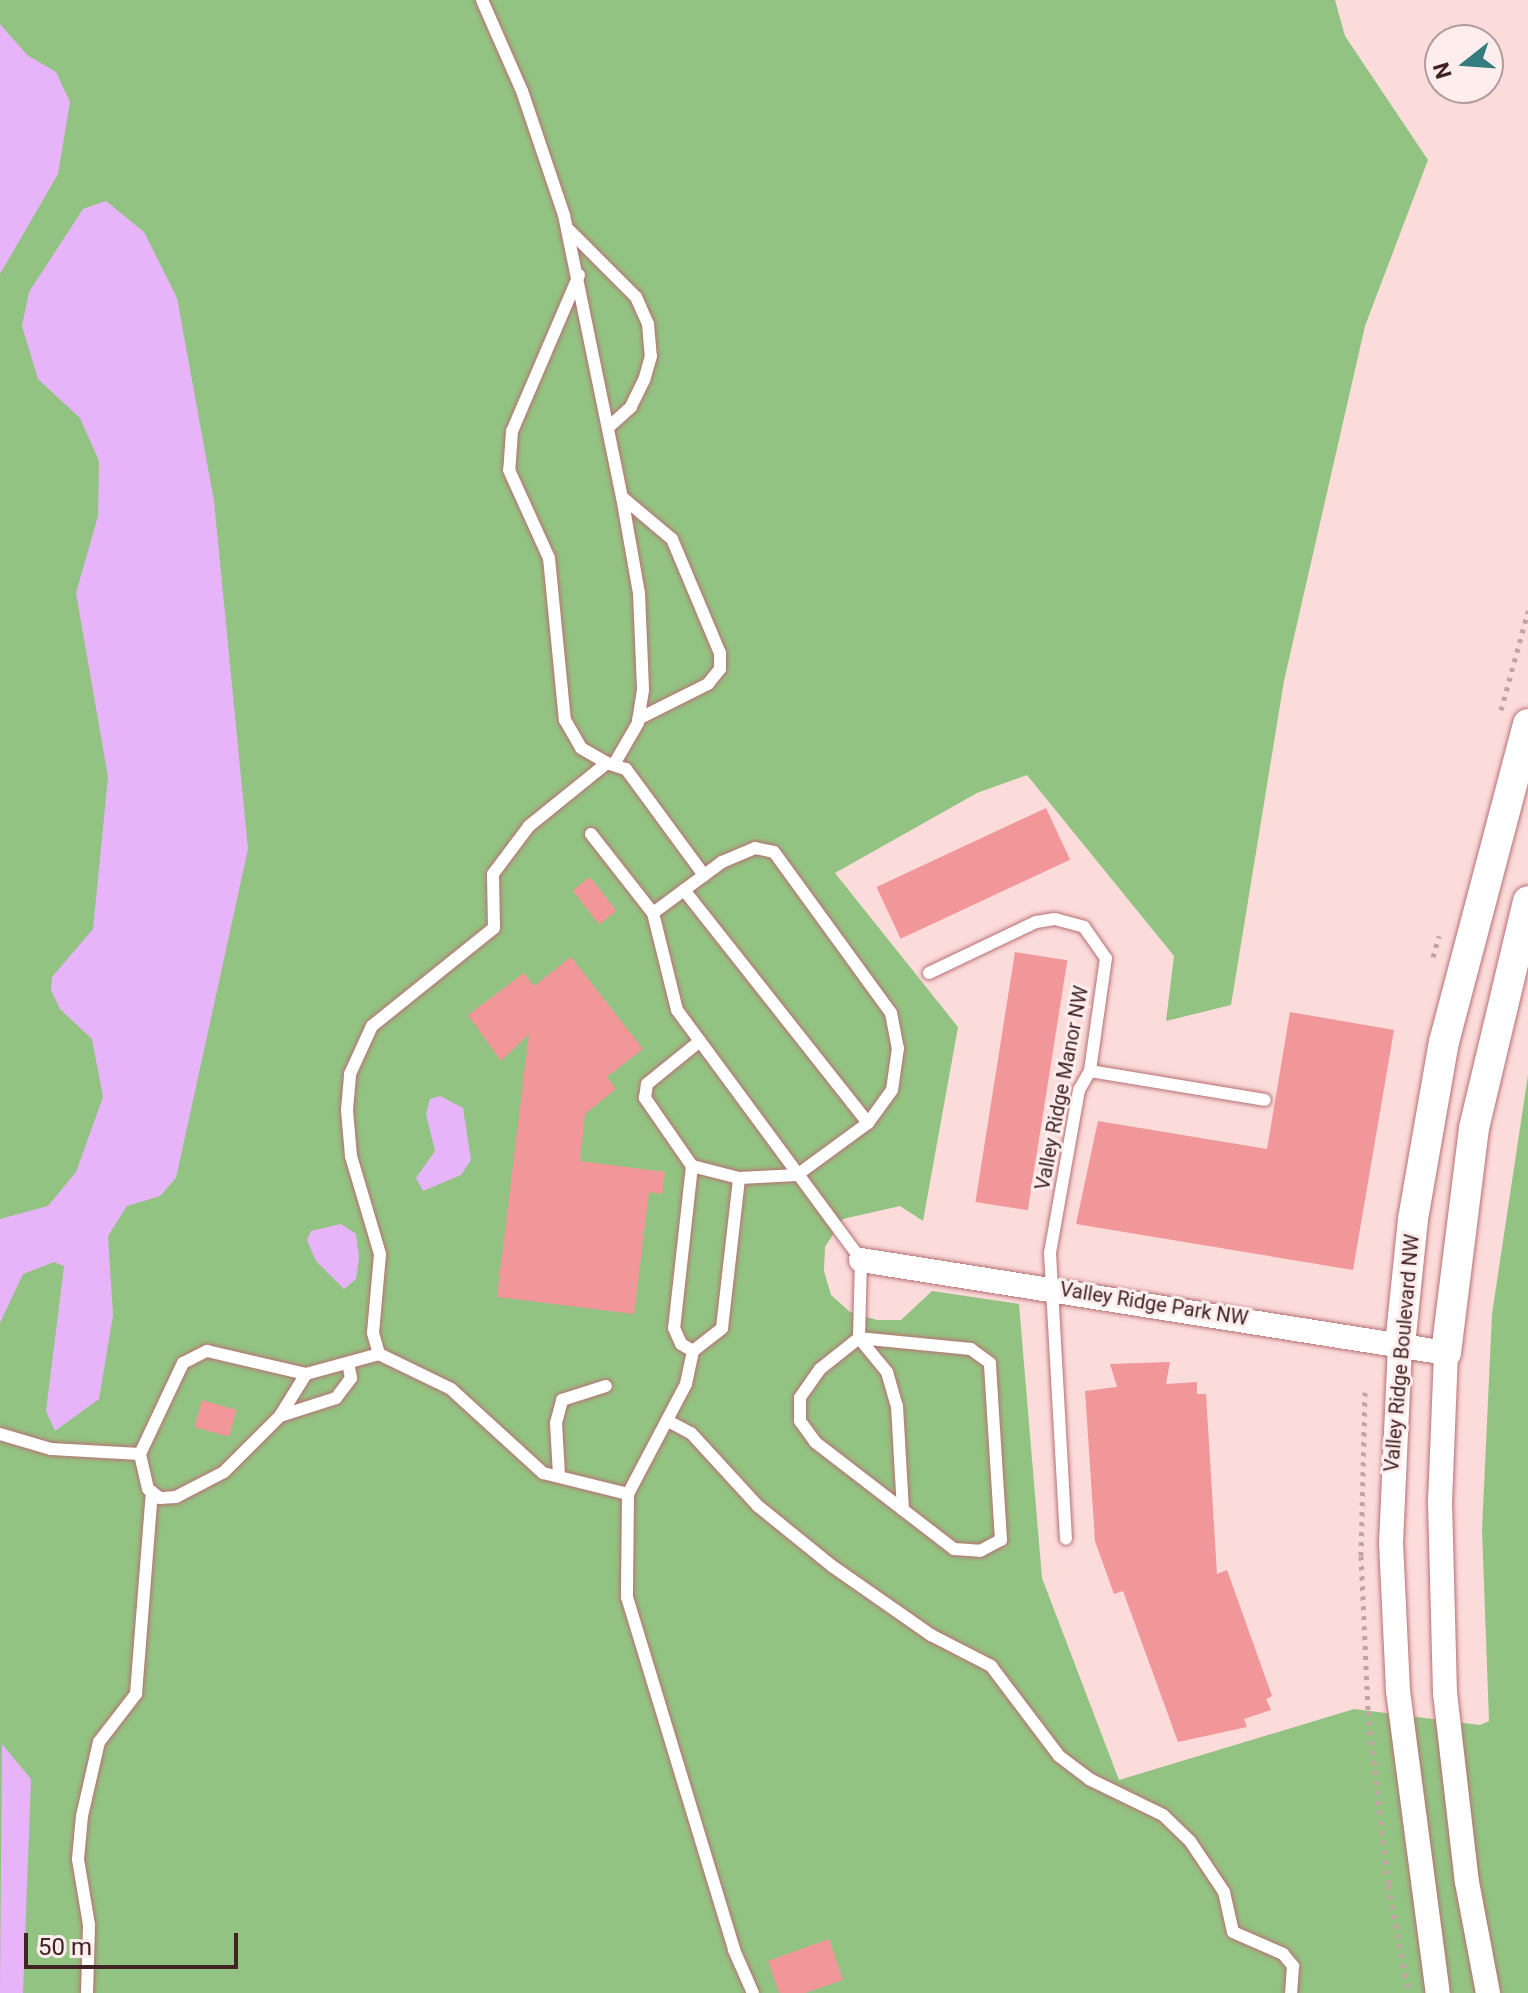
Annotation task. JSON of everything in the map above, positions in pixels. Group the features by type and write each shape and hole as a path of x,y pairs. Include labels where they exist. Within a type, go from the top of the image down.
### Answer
{"street":[{"name":"Valley Ridge Boulevard NW","path":"1438,1993 1418,1878 1398,1691 1391,1527 1400,1345 1413,1219 1444,1042 1528,724"},
{"path":"1488,1993 1467,1882 1445,1693 1440,1502 1446,1353 1474,1128 1528,901"},
{"name":"Valley Ridge Park NW","path":"861,1260 1446,1353"}],"lane":[{"path":"379,1354 373,1333 380,1254 351,1156 347,1110 360,1047 404,996 494,928 493,874 529,826 612,762 638,719 639,593 579,275 522,91 482,0"},
{"path":"567,229 630,289 648,324 651,356 644,380 631,407 609,427"},
{"path":"579,275 512,431 509,470 549,558 565,720 581,748 612,762 704,875"},
{"path":"622,497 672,539 720,653 720,669 708,684 638,719"},
{"path":"591,834 653,913 667,987 700,1041 861,1260 859,1338 887,1372 897,1406 903,1510"},
{"path":"653,913 704,875 755,848 774,852 891,1013 898,1048 892,1090 868,1123 797,1175 739,1178 692,1166"},
{"path":"684,890 868,1123"},
{"name":"Valley Ridge Manor NW","path":"929,973 1036,922 1072,920 1084,927 1106,958 1090,1071 1079,1090 1055,1223 1052,1288 1066,1539"},
{"path":"693,1351 681,1344 674,1328 692,1166 645,1098 647,1084 700,1041"},
{"path":"1090,1071 1265,1100"},
{"path":"739,1178 722,1328 693,1351 686,1384 628,1494 627,1597 734,1950 753,1993"},
{"path":"859,1338 971,1349 990,1363 1001,1540 980,1551 954,1549 815,1442 800,1421 800,1398 820,1369 859,1338"},
{"path":"87,1993 89,1925 78,1859 82,1816 99,1742 136,1694 152,1492 140,1454 183,1363 207,1351 306,1374 379,1354 451,1389 511,1448 543,1473 628,1494"},
{"path":"280,1416 336,1398 351,1378 348,1363"},
{"path":"152,1492 176,1497 224,1472 280,1416 306,1374"},
{"path":"559,1475 556,1423 562,1400 606,1386"},
{"path":"668,1421 691,1433 758,1506 832,1566 931,1635 991,1666 1059,1756 1089,1779 1163,1815 1190,1841 1224,1892 1233,1932 1283,1954 1293,1966 1291,1993"},
{"path":"0,1434 51,1449 140,1454"}],"green space":[{"path":"0,0 1335,0 1345,36 1428,160 1365,326 1284,681 1231,1005 1166,1021 1174,956 1027,775 977,793 835,873 958,1027 923,1221 900,1206 843,1219 825,1247 824,1271 831,1295 850,1312 877,1320 901,1320 932,1291 1019,1304 1042,1578 1119,1780 1354,1709 1480,1725 1489,1721 1482,1530 1492,1314 1528,1075 1528,1993 0,1993"}],"shaded area":[{"path":"0,24 27,55 56,72 70,102 58,174 0,274"},
{"path":"106,201 144,232 177,298 214,501 248,849 176,1178 160,1196 127,1206 108,1236 113,1315 99,1399 55,1431 46,1411 64,1266 54,1262 23,1274 0,1323 0,1219 48,1206 76,1172 103,1097 92,1039 60,1009 51,990 52,977 93,929 108,777 76,593 98,516 99,461 80,418 38,379 22,326 29,292 83,209"},
{"path":"440,1096 463,1108 471,1160 461,1175 423,1191 416,1178 435,1151 426,1114 430,1099"},
{"path":"341,1224 356,1234 359,1257 356,1279 344,1289 316,1261 307,1240 311,1231"},
{"path":"2,1744 31,1779 23,1993 0,1993"}],"building":[{"path":"1046,808 1070,860 901,939 877,887"},
{"path":"590,877 616,911 599,924 573,891"},
{"path":"1015,952 1067,960 1028,1210 975,1202"},
{"path":"571,957 643,1049 607,1077 616,1089 585,1114 580,1161 665,1172 662,1194 649,1192 634,1314 497,1297 529,1034 501,1061 468,1015 524,973 534,986"},
{"path":"1290,1012 1394,1030 1353,1270 1076,1224 1098,1121 1267,1149"},
{"path":"1170,1362 1166,1384 1197,1382 1197,1394 1206,1394 1217,1574 1227,1570 1272,1696 1266,1699 1271,1710 1244,1719 1247,1727 1178,1742 1123,1591 1114,1594 1095,1541 1085,1391 1117,1387 1110,1364"},
{"path":"202,1400 237,1410 229,1437 194,1427"},
{"path":"829,1939 843,1980 805,1993 779,1993 768,1961"}]}
